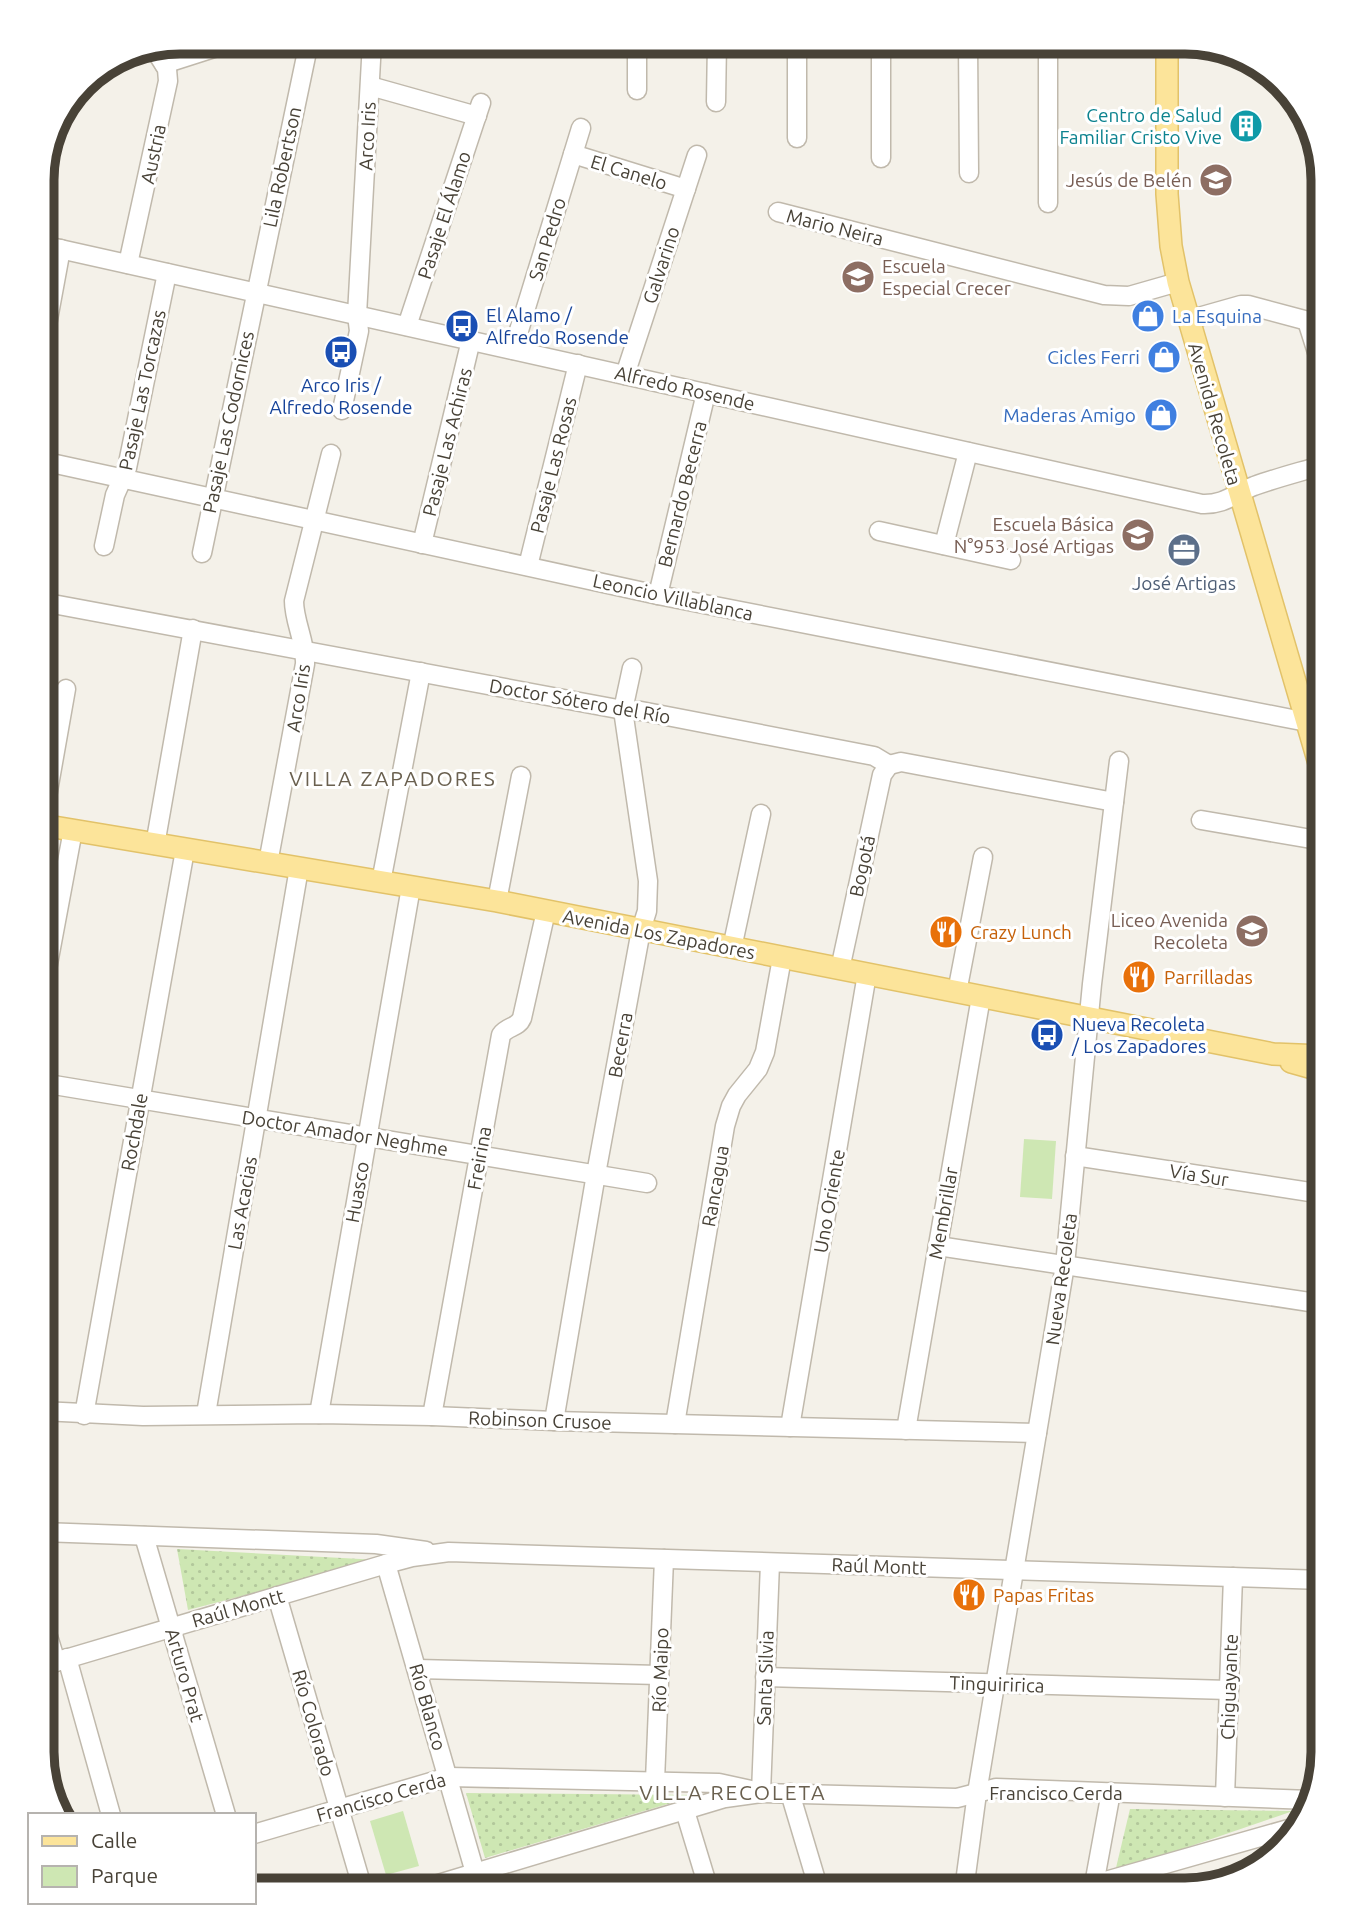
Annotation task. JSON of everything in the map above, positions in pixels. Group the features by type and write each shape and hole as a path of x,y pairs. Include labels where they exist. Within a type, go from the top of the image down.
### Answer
{"main road":[{"name":"Avenida Recoleta","path":"1167,55 1167,194 1171,246 1178,282 1311,736"},
{"name":"Avenida Los Zapadores","path":"55,827 497,901 1273,1054 1311,1056"},
{"name":"Avenida Los Zapadores","path":"1273,1054 1311,1068"}],"street":[{"path":"159,57 164,64 192,55"},
{"name":"Lila Robertson","path":"255,292 306,55"},
{"name":"Arco Iris","path":"342,410 359,331 357,314 371,55"},
{"path":"637,55 637,90"},
{"path":"716,102 718,55"},
{"path":"797,55 797,138"},
{"path":"881,55 881,158"},
{"path":"968,55 969,173"},
{"path":"1048,55 1048,203"},
{"name":"Austria","path":"128,264 168,87 164,64"},
{"name":"Pasaje El Álamo","path":"370,86 479,110 407,326"},
{"name":"San Pedro","path":"513,349 581,128"},
{"name":"El Canelo","path":"573,154 686,190"},
{"name":"Galvarino","path":"625,375 697,155"},
{"name":"Mario Neira","path":"778,212 1104,295 1129,296 1178,282"},
{"name":"Alfredo Rosende","path":"55,248 1202,504 1222,503 1256,485 1311,469"},
{"path":"55,282 61,249"},
{"name":"Pasaje Las Torcazas","path":"104,547 116,495 127,468 167,272"},
{"name":"Pasaje Las Codornices","path":"202,553 255,292"},
{"path":"1188,320 1248,305 1311,322"},
{"name":"Pasaje Las Achiras","path":"422,544 471,340"},
{"name":"Pasaje Las Rosas","path":"528,566 578,364"},
{"name":"Bernardo Becerra","path":"658,595 706,393"},
{"path":"944,545 968,452"},
{"name":"Arco Iris","path":"268,863 305,664 294,601 331,454"},
{"name":"Leoncio Villablanca","path":"55,464 658,595 1307,722"},
{"path":"879,531 1011,560"},
{"name":"Doctor Sótero del Río","path":"55,604 623,710 641,711 874,756 888,765 901,762 1114,802"},
{"path":"155,845 193,629"},
{"name":"Becerra","path":"554,1421 641,930 647,911 648,881 623,710 632,668"},
{"path":"381,882 421,672"},
{"path":"55,753 66,689"},
{"name":"Nueva Recoleta","path":"966,1878 977,1793 1065,1265 1088,1017 1119,761"},
{"name":"Bogotá","path":"840,969 882,775 888,765"},
{"path":"497,901 521,776"},
{"path":"732,948 761,814"},
{"path":"1201,820 1311,839"},
{"path":"55,929 73,830"},
{"name":"Rochdale","path":"84,1415 185,850"},
{"path":"957,992 983,857"},
{"name":"Las Acacias","path":"206,1414 299,868"},
{"name":"Huasco","path":"319,1414 411,887"},
{"name":"Freirina","path":"432,1416 501,1035 506,1029 517,1025 522,1018 546,911"},
{"name":"Rancagua","path":"675,1424 725,1126 731,1106 762,1060 782,958"},
{"name":"Uno Oriente","path":"790,1427 867,975"},
{"name":"Membrillar","path":"906,1430 981,997"},
{"name":"Doctor Amador Neghme","path":"54,1085 647,1183"},
{"name":"Vía Sur","path":"1075,1156 1311,1192"},
{"path":"938,1246 1311,1302"},
{"name":"Robinson Crusoe","path":"54,1413 143,1416 432,1416 1037,1433"},
{"name":"Raúl Montt","path":"54,1532 376,1544 435,1553"},
{"name":"Arturo Prat","path":"144,1535 225,1813"},
{"name":"Raúl Montt","path":"55,1662 386,1564 435,1553 1311,1580"},
{"name":"Río Maipo","path":"655,1782 664,1559"},
{"name":"Santa Silvia","path":"761,1793 770,1563"},
{"name":"Río Blanco","path":"386,1564 477,1877"},
{"name":"Chiguayante","path":"1224,1797 1233,1577"},
{"name":"Río Colorado","path":"277,1596 359,1877"},
{"path":"55,1662 110,1813"},
{"path":"417,1670 659,1675"},
{"name":"Tinguiririca","path":"765,1677 1229,1690"},
{"name":"Francisco Cerda","path":"256,1833 448,1777 719,1783 761,1793"},
{"name":"Francisco Cerda","path":"489,1877 725,1798 761,1793 957,1798 996,1788 1301,1800"},
{"path":"790,1793 815,1878"},
{"path":"1096,1878 1111,1793"},
{"path":"685,1811 705,1878"},
{"path":"1124,1878 1284,1831"}],"green space":[{"path":"1024,1139 1056,1141 1052,1199 1020,1197"},
{"path":"177,1549 379,1560 188,1610"},
{"path":"466,1793 698,1795 485,1858"},
{"path":"1130,1809 1293,1811 1115,1872"},
{"path":"403,1811 419,1866 386,1875 370,1821"}],"place":[{"name":"Centro de Salud Familiar Cristo Vive","path":"1246,126"},
{"name":"Jesús de Belén","path":"1216,180"},
{"name":"Escuela Especial Crecer","path":"858,277"},
{"name":"La Esquina","path":"1148,316"},
{"name":"El Alamo / Alfredo Rosende","path":"462,326"},
{"name":"Arco Iris / Alfredo Rosende","path":"341,352"},
{"name":"Cicles Ferri","path":"1164,357"},
{"name":"Maderas Amigo","path":"1161,415"},
{"name":"Escuela Básica N°953 José Artigas","path":"1138,535"},
{"name":"José Artigas","path":"1184,550"},
{"name":"Liceo Avenida Recoleta","path":"1252,931"},
{"name":"Crazy Lunch","path":"946,932"},
{"name":"Parrilladas","path":"1139,977"},
{"name":"Nueva Recoleta / Los Zapadores","path":"1047,1035"},
{"name":"Papas Fritas","path":"969,1595"}],"district":[{"name":"VILLA ZAPADORES","path":"393,779"},
{"name":"VILLA RECOLETA","path":"733,1793"}]}
